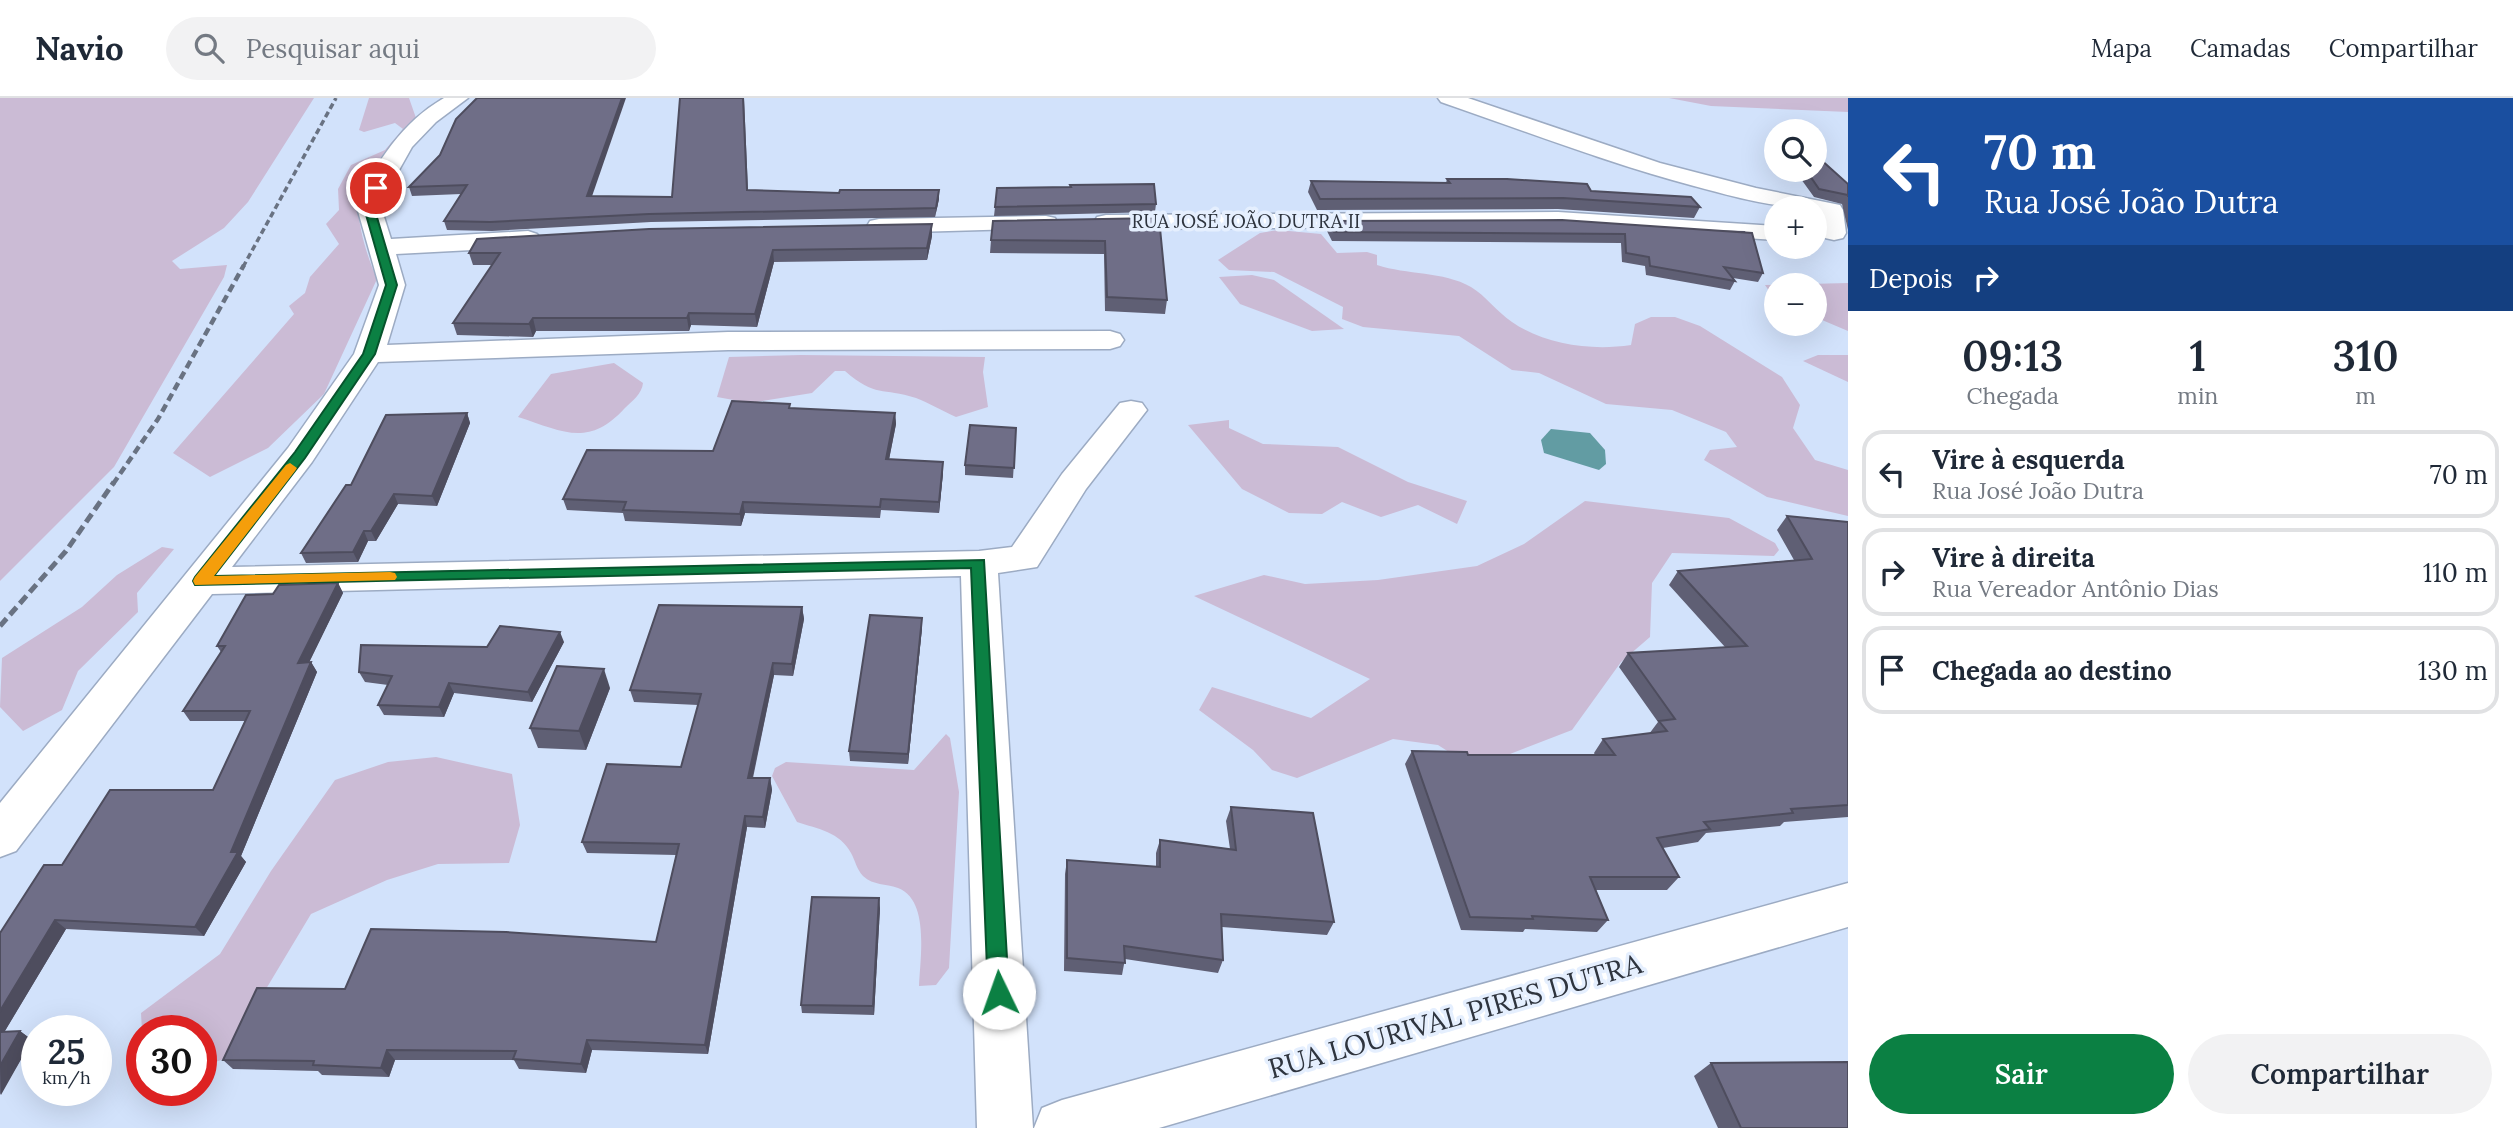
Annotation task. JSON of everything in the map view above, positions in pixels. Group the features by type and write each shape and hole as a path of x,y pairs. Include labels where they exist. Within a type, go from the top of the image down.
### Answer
{"street":[{"path":"0,836 300,455 369,354 392,285 368,204 383,172 412,131 438,108 458,98"},
{"path":"1448,98 1652,168 1754,195 1831,210 1832,231"},
{"name":"RUA JOSÉ JOÃO DUTRA II","path":"857,227 1082,222 1558,219 1764,232"},
{"path":"380,247 556,238"},
{"path":"369,354 728,341 1110,340"},
{"path":"201,581 979,563 1024,558 1051,511 1131,410"},
{"path":"979,563 1005,1128"},
{"name":"RUA LOURIVAL PIRES DUTRA","path":"1062,1128 1848,905"}],"shaded area":[{"path":"0,98 314,98 248,202 224,228 172,261 180,269 227,265 224,277 114,467 0,581"},
{"path":"369,98 409,98 416,118 372,169 359,195 362,233 377,279 324,394 268,448 210,477 173,453 294,314 289,306 305,293 310,277 339,244 326,224 339,210 338,189 351,165 385,150 403,129 395,123 364,132 359,130"},
{"path":"1669,98 1848,98 1848,112 1711,106"},
{"path":"1278,230 1321,234 1337,253 1367,252 1377,255 1377,265 1460,282 1471,287 1512,322 1554,341 1601,347 1631,345 1635,324 1651,317 1675,317 1700,326 1782,377 1800,405 1793,428 1815,460 1848,470 1848,516 1767,497 1704,460 1710,450 1737,447 1726,432 1672,410 1606,404 1539,373 1512,370 1459,336 1363,327 1342,319 1343,307 1274,272 1229,270 1218,260 1260,233"},
{"path":"1252,275 1274,280 1344,329 1312,331 1240,304 1219,277"},
{"path":"1848,283 1848,331 1827,322 1827,284"},
{"path":"1818,355 1848,355 1848,382 1803,361"},
{"path":"729,357 985,357 983,372 988,407 956,417 916,398 872,389 845,371 835,371 812,393 750,403 717,397"},
{"path":"614,363 643,383 639,394 611,421 598,429 574,433 518,417 551,374"},
{"path":"1229,420 1229,428 1263,444 1338,447 1408,482 1467,501 1457,524 1418,505 1381,517 1342,502 1322,514 1289,513 1242,489 1188,425"},
{"path":"1551,429 1590,433 1605,450 1606,464 1599,470 1544,453 1541,440"},
{"path":"1585,501 1729,518 1775,543 1779,550 1774,556 1672,553 1652,583 1650,637 1621,662 1572,730 1474,768 1438,745 1393,739 1297,778 1272,770 1253,750 1199,710 1212,687 1311,718 1370,679 1194,596 1264,575 1305,584 1378,580 1477,566 1524,544"},
{"path":"162,547 174,549 137,593 138,612 78,671 62,710 23,731 0,707 2,658 82,607 117,575"},
{"path":"946,734 950,738 959,792 949,968 936,985 919,986 921,931 915,905 908,895 898,888 867,879 861,874 846,846 835,836 797,822 772,776 775,768 786,762 914,770"},
{"path":"436,757 512,774 520,825 509,863 438,864 387,880 311,914 224,1059 217,1061 217,1015 141,1015 220,954 271,871 335,780 388,762"}],"building":[{"path":"477,98 622,98 587,196 672,197 680,98 743,98 747,190 839,193 840,190 939,190 936,208 649,214 490,222 444,221 467,185 409,187 440,155 456,119"},
{"path":"1827,165 1848,184 1848,195 1819,189 1814,182 1827,182"},
{"path":"1447,179 1507,179 1587,184 1591,191 1691,197 1700,207 1563,198 1320,199 1311,181 1450,183"},
{"path":"1154,184 1156,204 995,207 997,188"},
{"path":"1159,218 1167,300 1107,297 1105,241 991,240 993,221"},
{"path":"1562,220 1752,233 1763,273 1724,267 1735,281 1650,266 1649,257 1626,253 1625,234 1334,232 1328,221"},
{"path":"932,224 927,248 773,250 755,314 689,313 687,318 533,318 529,324 453,323 500,253 469,253 477,239 649,229"},
{"path":"732,401 790,404 789,408 895,413 886,459 943,462 939,502 881,499 880,507 743,502 740,514 623,510 626,502 563,499 587,450 713,451"},
{"path":"467,413 432,496 394,494 371,531 364,531 353,552 301,553 346,485 351,485 386,415"},
{"path":"970,425 1016,428 1014,468 965,465"},
{"path":"1787,516 1848,522 1848,805 1791,809 1793,813 1704,822 1710,829 1657,838 1679,877 1590,877 1608,920 1532,916 1533,919 1470,917 1412,751 1467,752 1468,755 1615,755 1603,739 1667,731 1659,721 1675,719 1628,653 1747,646 1678,571 1812,559"},
{"path":"338,583 298,663 311,662 231,852 238,852 195,927 55,920 0,1011 0,933 44,865 62,865 110,790 213,790 250,711 183,711 225,646 217,646 246,595 273,594 279,585"},
{"path":"659,605 802,607 792,664 773,663 748,778 770,778 763,817 745,816 705,1045 587,1040 581,1064 513,1059 516,1051 387,1050 381,1068 313,1065 314,1061 223,1060 257,988 345,989 371,929 506,932 656,942 679,844 582,842 607,764 681,767 701,694 630,690"},
{"path":"870,615 922,618 908,754 849,751"},
{"path":"500,626 560,632 528,692 449,683 439,707 378,705 392,676 359,672 361,645 487,647"},
{"path":"557,666 604,669 579,731 530,728"},
{"path":"1231,807 1313,813 1334,922 1221,914 1223,960 1124,946 1125,963 1067,958 1067,860 1160,867 1160,840 1236,850"},
{"path":"812,897 879,898 873,1006 801,1005"},
{"path":"20,1031 0,1066 0,1032"},
{"path":"1848,1062 1848,1128 1741,1128 1711,1063"}],"railway":[{"path":"243,267 336,98"},
{"path":"113,484 158,419 244,265"},
{"path":"0,626 66,551 114,482"}],"slow traffic":[{"path":"290,468 201,581 390,577"}],"route":[{"path":"376,188 368,204 392,285 369,354 300,455 201,581 979,563 999,993"}]}
